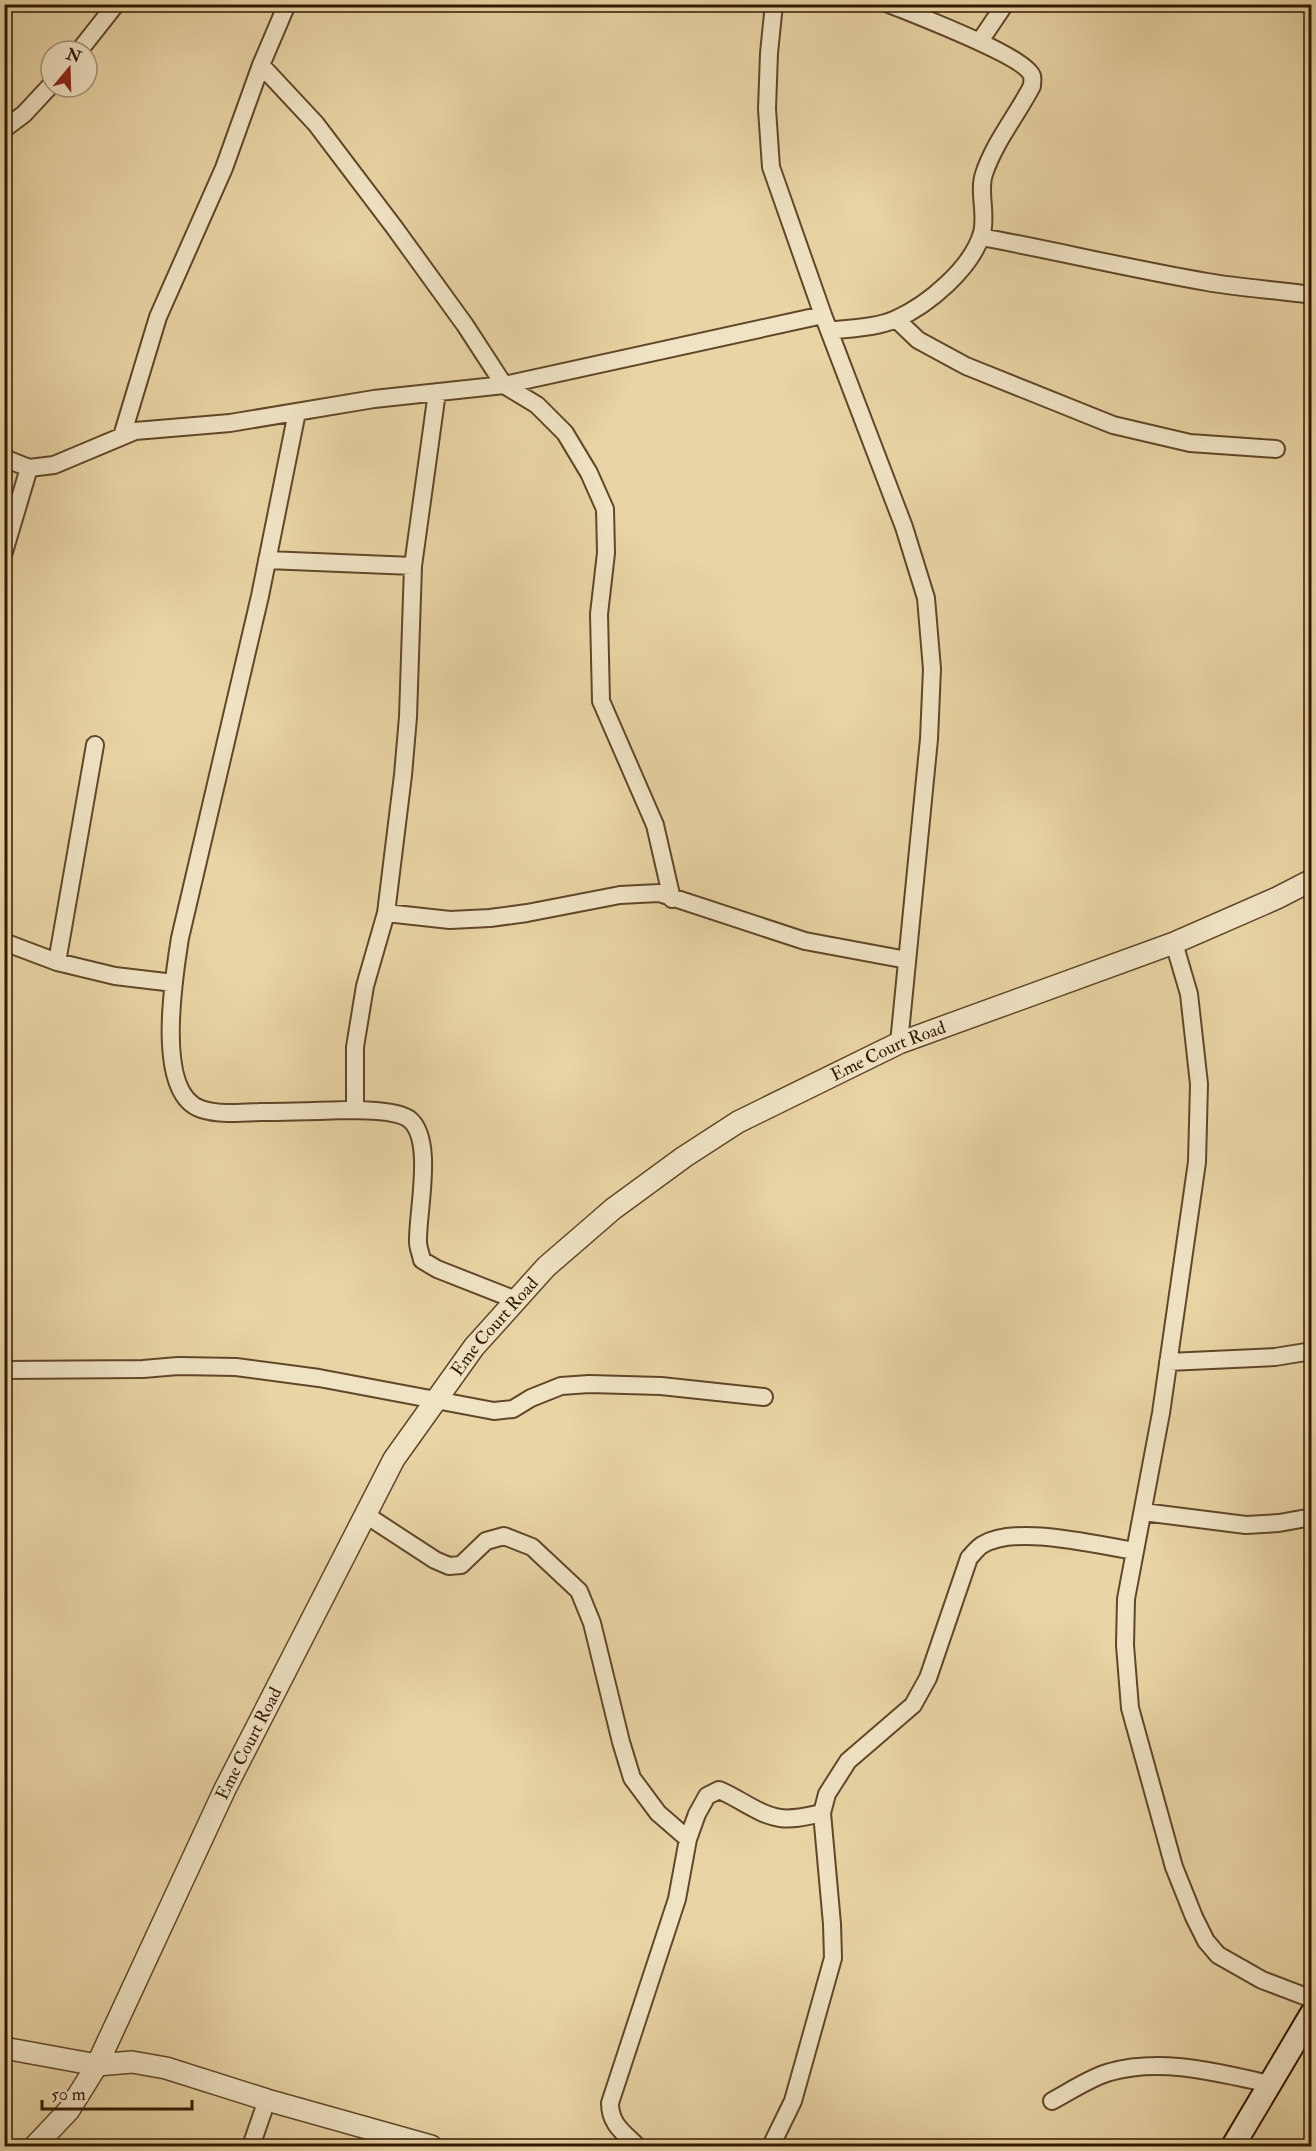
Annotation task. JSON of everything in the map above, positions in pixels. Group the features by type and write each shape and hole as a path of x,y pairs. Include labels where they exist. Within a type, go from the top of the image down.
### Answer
{"main road":[{"path":"1233,2146 1311,2013"}],"street":[{"path":"88,39 116,4"},
{"path":"122,436 158,317 224,168 261,65 287,4"},
{"path":"774,4 767,98 771,167 826,323 904,527 926,598 932,669 929,739 899,1043"},
{"path":"4,458 29,468 54,465 143,429 230,423 374,399 504,385 826,323 866,327 896,319 933,297 964,266 981,237 985,223 983,176 994,152 1032,86 1032,76 1026,68 980,41 889,4"},
{"path":"980,41 1005,4"},
{"path":"261,65 316,124 380,208 465,326 504,385 537,405 565,433 589,473 605,509 606,553 599,614 601,701 655,825 672,898"},
{"path":"4,129 24,114 39,98"},
{"path":"981,237 1209,282 1311,295"},
{"path":"896,319 918,339 966,366 1113,425 1190,443 1276,449"},
{"path":"355,1110 355,1047 365,986 386,913 408,717 413,566 437,392"},
{"path":"297,412 267,560 180,939 174,982 171,1048 178,1086 187,1101 201,1109 227,1113 355,1110 391,1113 409,1119 419,1133 424,1167 418,1244 422,1260 437,1269 516,1300"},
{"path":"4,552 29,468"},
{"path":"267,560 413,566"},
{"path":"57,962 95,745"},
{"name":"Eme Court Road","path":"35,2146 69,2110 97,2065 225,1789 394,1459 474,1347 546,1267 613,1209 684,1156 738,1122 899,1043 1174,943 1277,898 1311,880"},
{"path":"386,913 450,920 490,918 620,895 659,893 805,941 907,960"},
{"path":"4,942 57,962 115,976 174,982"},
{"path":"1174,943 1189,994 1199,1084 1197,1162 1168,1362 1126,1599 1125,1645 1130,1708 1174,1867 1206,1941 1218,1955 1262,1980 1311,2000"},
{"path":"1168,1362 1275,1357 1311,1351"},
{"path":"4,1370 236,1367 319,1378 494,1411 513,1409 531,1398 561,1386 589,1384 662,1386 764,1398"},
{"path":"1143,1512 1246,1526 1311,1517"},
{"path":"366,1515 435,1560 449,1566 461,1565 486,1541 504,1536 532,1547 579,1591 592,1623 632,1778 658,1813 688,1839"},
{"path":"771,2146 793,2101 833,1958 822,1813 827,1794 848,1761 913,1705 928,1678 969,1558 980,1545 994,1539 1037,1535 1135,1551"},
{"path":"637,2146 615,2124 610,2115 610,2103 677,1899 688,1839 697,1814 707,1796 719,1790 779,1818 822,1813"},
{"path":"4,2048 97,2065 132,2062 166,2068 267,2100 431,2146"},
{"path":"1052,2101 1109,2072 1149,2066 1201,2069 1270,2084"},
{"path":"251,2146 267,2100"}]}
